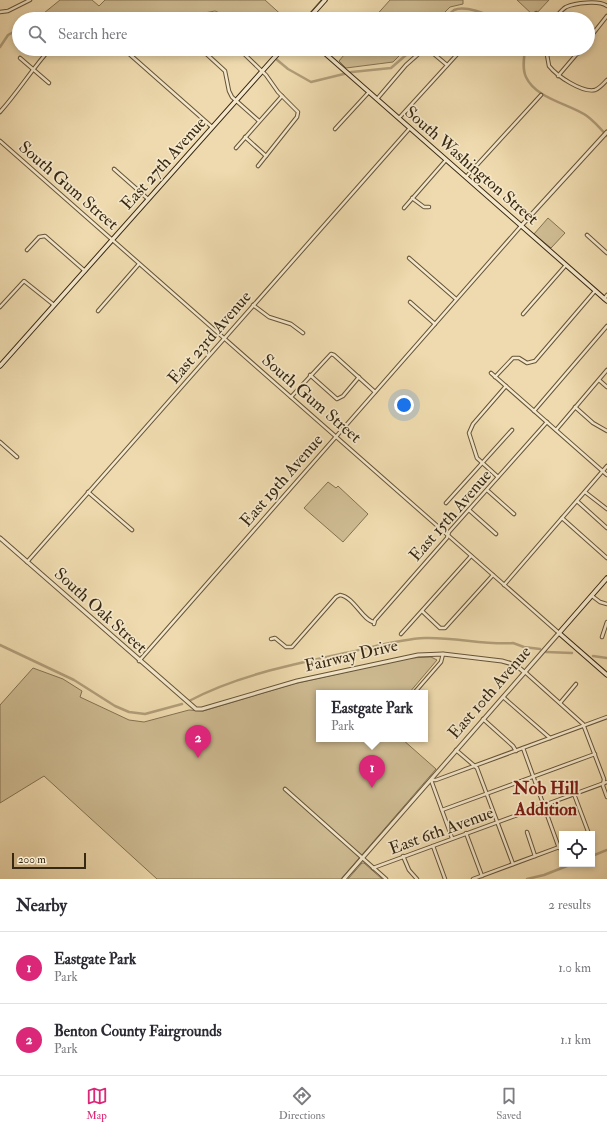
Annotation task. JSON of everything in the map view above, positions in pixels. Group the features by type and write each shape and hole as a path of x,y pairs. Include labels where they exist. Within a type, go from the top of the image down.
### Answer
{"main road":[{"path":"314,12 325,0"},
{"name":"East 27th Avenue","path":"0,366 276,56"},
{"name":"South Washington Street","path":"328,56 595,291 606,298"},
{"name":"East 10th Avenue","path":"559,633 607,578"},
{"name":"South Gum Street","path":"559,633 607,675"}],"street":[{"path":"0,12 8,11 30,0"},
{"path":"560,12 569,6 598,2 607,6"},
{"path":"595,31 607,16"},
{"path":"0,112 20,88 32,69 44,56"},
{"path":"132,56 212,127"},
{"path":"208,56 224,71 229,91 236,100 260,121"},
{"path":"247,56 262,71 282,96 298,111"},
{"path":"377,99 403,69 417,56"},
{"path":"436,56 447,65"},
{"path":"399,118 455,56"},
{"path":"547,56 549,66 565,81 589,90 601,86 607,80"},
{"path":"558,76 575,56"},
{"path":"20,58 49,83"},
{"path":"335,129 369,92"},
{"path":"466,177 541,95"},
{"path":"236,148 282,96"},
{"path":"258,166 297,117 298,111 302,106"},
{"name":"East 23rd Avenue","path":"27,562 410,128"},
{"path":"521,226 606,134"},
{"path":"245,137 266,156"},
{"name":"South Gum Street","path":"0,141 559,633"},
{"path":"404,208 446,160"},
{"path":"114,169 148,199"},
{"path":"412,198 424,207 429,207"},
{"name":"East 19th Avenue","path":"139,661 521,226"},
{"path":"587,235 607,252"},
{"path":"27,250 39,237 46,236 85,271"},
{"path":"409,258 456,299"},
{"path":"98,311 139,264"},
{"path":"523,314 566,265"},
{"path":"0,307 24,281 54,305"},
{"path":"495,376 509,360 515,357 527,363 535,360 595,291"},
{"path":"410,302 435,324"},
{"path":"253,305 269,317 291,324 304,333"},
{"path":"534,411 607,326"},
{"path":"291,397 331,354 334,355 375,392"},
{"path":"556,430 607,370"},
{"path":"491,373 607,475"},
{"path":"310,375 339,399 359,377"},
{"path":"599,380 607,387"},
{"path":"498,477 482,462 473,448 469,437 471,428 506,386"},
{"path":"575,407 595,424 607,431"},
{"name":"East 15th Avenue","path":"271,639 275,638 287,647 292,647 338,595 346,597 369,620 374,623 469,510 547,422"},
{"path":"446,503 512,430"},
{"path":"0,442 17,456"},
{"path":"504,585 607,466"},
{"path":"487,490 514,514"},
{"path":"88,492 132,530"},
{"path":"585,492 607,509"},
{"path":"576,501 607,528"},
{"path":"469,510 496,534"},
{"path":"562,518 607,558"},
{"name":"South Oak Street","path":"0,538 186,702"},
{"path":"604,556 607,552"},
{"path":"401,634 471,556"},
{"path":"422,611 443,629 447,627 493,575"},
{"path":"592,595 607,604"},
{"path":"602,637 607,622"},
{"name":"East 10th Avenue","path":"344,879 559,633"},
{"path":"417,690 441,662 443,654"},
{"name":"Fairway Drive","path":"186,702 194,709 200,709 310,678 410,656 443,654 505,661 516,665 524,672"},
{"path":"524,672 584,726 605,782 607,797"},
{"path":"560,703 576,684"},
{"path":"503,697 550,738"},
{"path":"452,838 431,780 436,780 607,717"},
{"path":"483,719 516,750"},
{"path":"522,748 559,845"},
{"path":"456,750 475,765 513,864"},
{"path":"442,810 595,754"},
{"name":"East 6th Avenue","path":"373,868 605,782"},
{"path":"285,789 386,879"},
{"path":"574,794 588,831"},
{"path":"527,832 535,856"},
{"path":"466,833 482,876"},
{"path":"433,846 445,879"},
{"path":"473,879 559,847"},
{"path":"403,856 408,870 417,879"}],"shaded area":[{"path":"60,0 92,0 99,6 105,0 265,0 278,12 215,11 45,12"},
{"path":"390,0 463,0 463,4 450,7 445,12 379,12"},
{"path":"517,0 549,0 538,12 530,12"},
{"path":"343,56 399,56 393,62 346,68 339,61"},
{"path":"548,218 565,233 551,248 534,234"},
{"path":"328,482 336,488 338,486 368,514 343,542 304,508"},
{"path":"431,657 437,660 412,690 316,690 316,742 405,742 436,769 341,879 157,879 44,776 0,803 0,705 33,668 63,679 82,691 80,697 129,720 144,722 189,710 203,711 293,684 409,658"},
{"path":"362,863 364,863 382,879 348,879"}],"waterway":[{"path":"310,12 321,0"},
{"path":"452,12 459,9 470,9 479,12"},
{"path":"0,47 8,35 12,33"},
{"path":"276,59 288,69 311,82 352,72 391,68 405,56"},
{"path":"524,56 524,71 526,77 537,91 587,116 607,136"},
{"path":"189,701 227,684 266,672 405,640 436,638 491,643 513,643 524,647 540,649"},
{"path":"0,645 74,680 115,706 129,712 145,714 182,704"},
{"path":"546,652 572,653"},
{"path":"593,656 607,658"},
{"path":"595,855 607,850"},
{"path":"527,879 544,875 564,867"}],"place":[{"name":"Benton County Fairgrounds","path":"198,758"},
{"name":"Eastgate Park","path":"372,788"}],"district":[{"name":"Nob Hill Addition","path":"546,798"}]}
